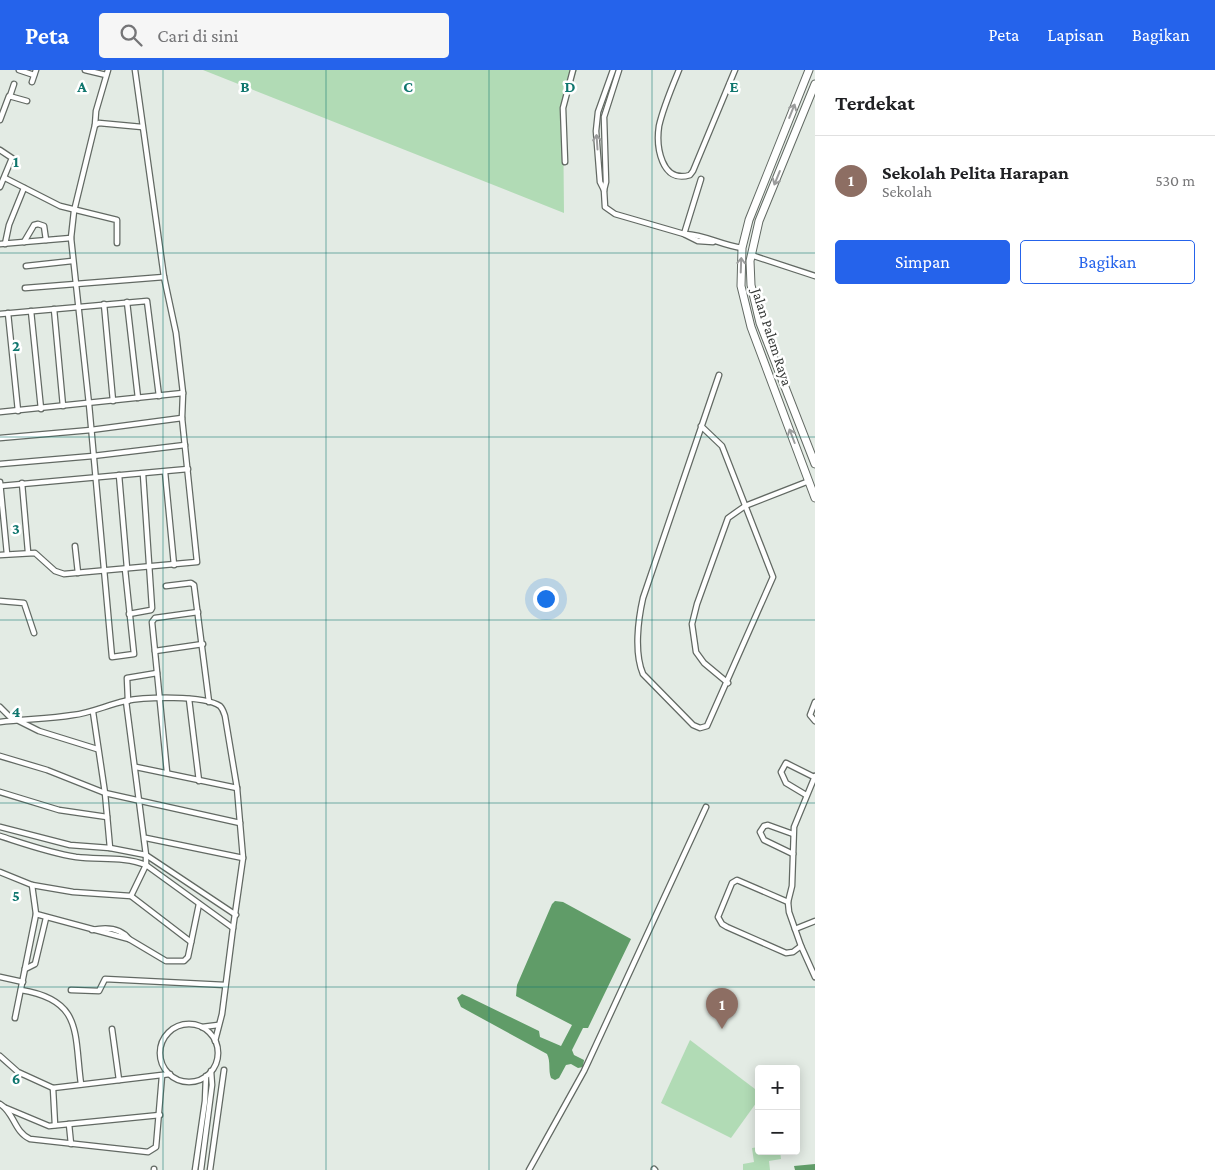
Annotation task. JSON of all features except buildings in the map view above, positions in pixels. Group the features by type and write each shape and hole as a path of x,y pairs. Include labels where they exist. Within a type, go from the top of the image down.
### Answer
{"street":[{"path":"19,70 35,72 32,82"},
{"path":"85,70 107,73 96,111 95,125 74,211 71,238 89,404 112,657 134,654 129,614 119,476"},
{"path":"0,555 37,553 57,572 78,573 197,562 182,418 183,394 176,334 164,276 135,70"},
{"path":"565,162 563,108 573,70"},
{"path":"604,190 600,182 597,121 600,102 613,70"},
{"path":"619,70 604,117 606,182 604,205 609,211 684,234 699,234 714,242 742,248"},
{"path":"671,70 678,71 660,123 659,142 665,169 669,173 685,177 693,171 735,70"},
{"name":"Jalan Palem Raya","path":"808,70 749,220 742,248 741,286 743,301 815,498"},
{"path":"0,120 6,98 10,96 14,84"},
{"name":"Jalan Palem Raya","path":"815,84 759,222 751,255 751,285 760,323 815,464"},
{"path":"10,96 27,101"},
{"path":"95,125 99,123 142,127"},
{"path":"0,150 12,158 0,187"},
{"path":"5,178 42,198 74,211 118,220 117,243"},
{"path":"684,234 701,179"},
{"path":"24,188 3,244 71,238"},
{"path":"24,242 36,224 44,227 46,240"},
{"path":"751,255 814,276 815,269"},
{"path":"26,266 72,261"},
{"path":"25,288 164,276"},
{"path":"0,314 127,302 149,303 159,396"},
{"path":"127,302 138,398"},
{"path":"104,304 113,401"},
{"path":"54,309 63,406"},
{"path":"31,311 41,409"},
{"path":"8,313 18,411"},
{"path":"701,426 722,446 773,578 728,683 706,726 698,728 648,681 639,664 643,598 701,426 719,375"},
{"path":"0,412 183,394"},
{"path":"0,438 91,430 182,418"},
{"path":"0,464 94,456 185,445"},
{"path":"6,554 2,531 0,484 22,484 188,469"},
{"path":"165,472 174,564"},
{"path":"129,614 152,610 143,474"},
{"path":"728,683 704,663 696,652 692,624 697,604 728,518 745,506 809,481"},
{"path":"22,484 28,552"},
{"path":"75,546 78,573"},
{"path":"166,586 193,584 203,644 208,702"},
{"path":"0,601 24,603 34,633"},
{"path":"167,772 152,624 154,619 198,612"},
{"path":"155,651 203,644"},
{"path":"131,896 146,865 146,838 139,801 125,682 128,677 157,673"},
{"path":"0,722 57,718 93,712 127,701 159,698 189,699 208,702 220,707 225,716 237,788 243,858 222,1014 215,1041 217,1059 211,1071 206,1076 195,1081 186,1081 170,1074 164,1067 160,1049 168,1032 184,1024 202,1027 218,1025"},
{"path":"189,699 199,781"},
{"path":"815,702 810,715 815,722"},
{"path":"0,708 15,720 39,731 97,749"},
{"path":"0,708 0,717"},
{"path":"93,712 97,749 105,792 110,848"},
{"path":"0,756 47,770 105,792 240,824"},
{"path":"806,795 786,783 781,772 786,763 815,777 796,816 792,886 788,902 801,946 815,977"},
{"path":"136,768 167,772 199,781 237,788"},
{"path":"0,792 59,810 107,817"},
{"path":"529,1170 572,1095 602,1036 706,807"},
{"path":"793,854 764,840 760,832 764,826 768,825 794,834"},
{"path":"0,827 70,845 110,848 146,855 236,915"},
{"path":"0,836 57,853 90,858 130,860 146,865 233,928"},
{"path":"146,838 243,858"},
{"path":"0,872 32,884 73,892 131,896 191,942"},
{"path":"788,902 737,880 732,883 718,917 722,924 727,927 786,953 793,952 801,946"},
{"path":"15,1018 36,914 32,884"},
{"path":"36,914 90,930 109,928 120,931 129,939 166,961 174,962 187,959 199,904"},
{"path":"25,969 35,964 46,918"},
{"path":"795,929 815,921"},
{"path":"0,977 23,982"},
{"path":"71,990 99,991 105,979 225,985"},
{"path":"21,990 44,994 68,1012 73,1026 81,1084"},
{"path":"202,1027 215,1041"},
{"path":"112,1029 119,1080"},
{"path":"0,1056 18,1072 53,1088 170,1074"},
{"path":"210,1170 224,1070"},
{"path":"200,1170 212,1085 211,1071"},
{"path":"6,1108 13,1123 28,1138 150,1152 156,1148 162,1076"},
{"path":"195,1170 205,1101 206,1076"},
{"path":"53,1088 55,1126"},
{"path":"0,1104 44,1125 55,1126 160,1115"},
{"path":"69,1124 71,1144"}],"shaded area":[{"path":"203,70 577,70 563,109 564,213"},
{"path":"555,901 563,902 631,939 588,1028 583,1028 572,1050 574,1055 584,1060 583,1067 578,1068 571,1064 566,1065 559,1078 555,1080 551,1078 547,1054 461,1007 457,998 462,994 469,997 539,1031 540,1037 561,1046 572,1025 516,996 517,985"},
{"path":"690,1040 755,1089 755,1105 731,1138 661,1103"},
{"path":"752,1148 755,1148 755,1155 780,1155 781,1159 769,1161 770,1170 743,1170 743,1164 754,1162"},
{"path":"815,1164 815,1170 795,1170 794,1166"}],"place":[{"name":"Sekolah Pelita Harapan","path":"722,1029"}]}
